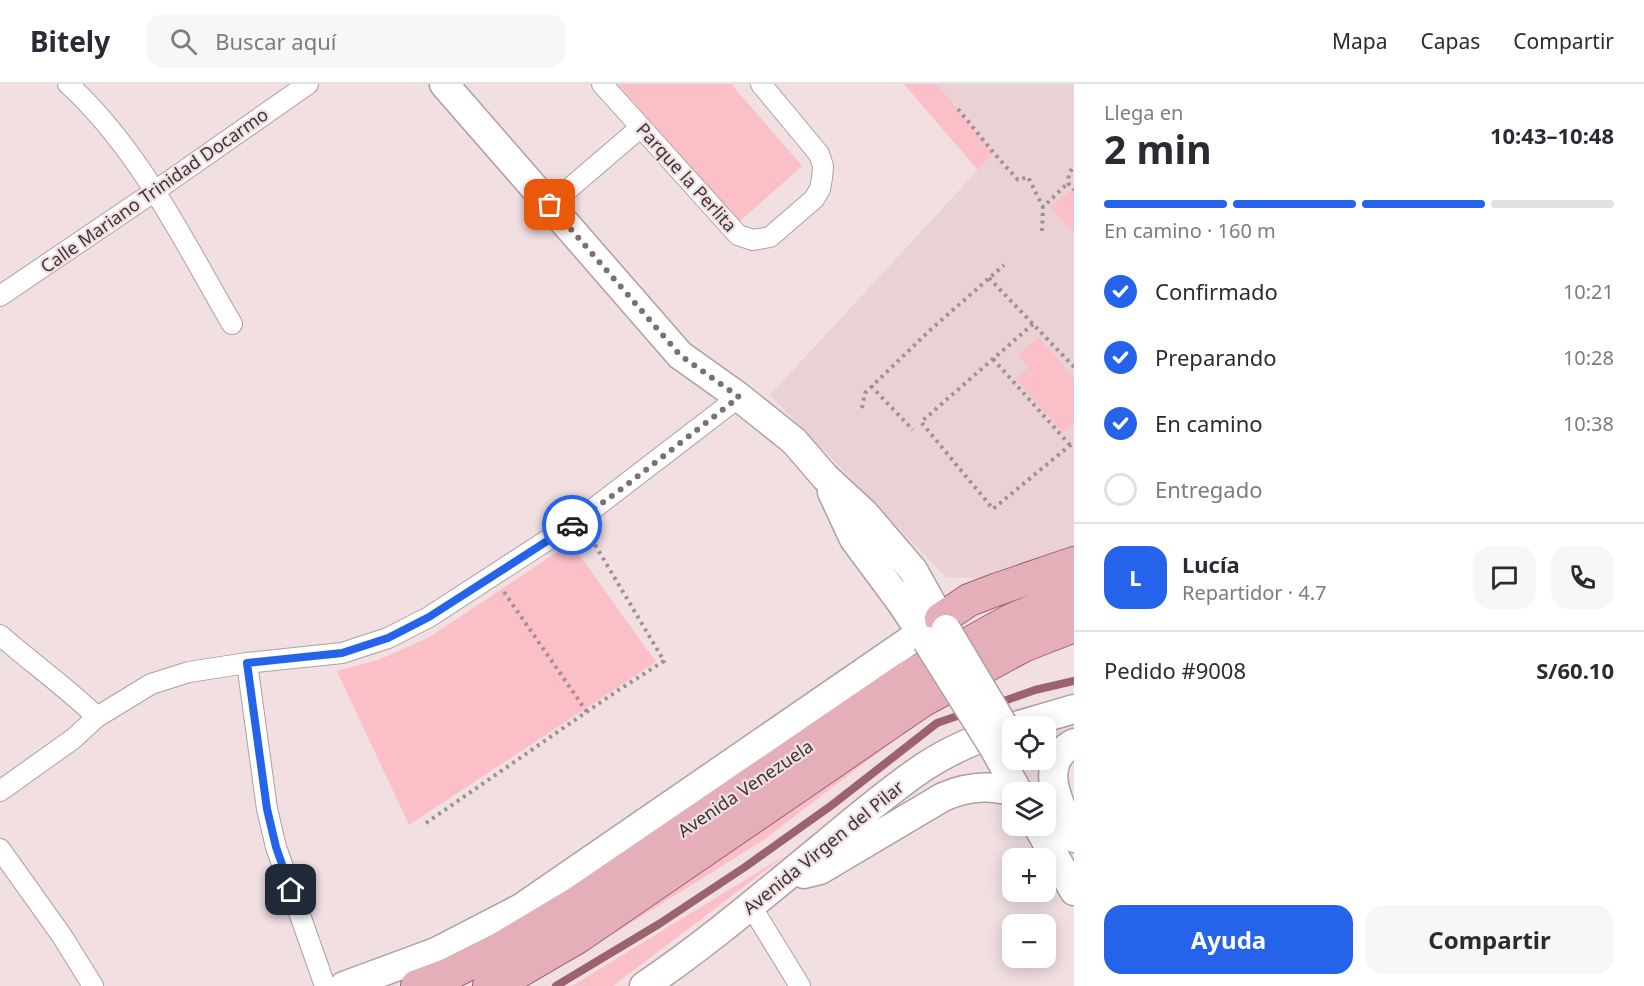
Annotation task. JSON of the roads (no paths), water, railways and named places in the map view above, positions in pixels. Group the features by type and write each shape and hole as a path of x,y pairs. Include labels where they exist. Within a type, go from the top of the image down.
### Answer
{"main road":[{"path":"444,84 680,355 739,397 794,441 825,477 865,514 913,570 934,630 1002,726"},
{"path":"934,630 969,600 1074,563"},
{"name":"Avenida Venezuela","path":"417,986 447,975 501,948 578,902 908,677 1011,620 1074,594"},
{"name":"Avenida Venezuela","path":"489,986 578,938 922,701 1023,646 1074,626"},
{"name":"Avenida Venezuela","path":"344,986 436,952 521,908 934,630"},
{"name":"Avenida Virgen del Pilar","path":"1056,718 1074,709"},
{"name":"Avenida Virgen del Pilar","path":"644,986 751,906 887,794 925,766 963,746 1002,741"},
{"path":"1074,743 1057,758 1052,779 1074,838"},
{"path":"782,880 820,870 943,797 979,787 1002,789"},
{"path":"1056,820 1074,854"},
{"path":"1043,836 1074,891"}],"street":[{"path":"68,84 87,102 136,161 232,324"},
{"name":"Calle Mariano Trinidad Docarmo","path":"0,296 308,84"},
{"name":"Parque la Perlita","path":"602,84 738,235 753,240 770,237 814,199 820,189 823,166 819,154 761,84"},
{"path":"550,205 641,127"},
{"path":"0,791 74,739 98,717 151,684 189,672 342,653 388,638 429,617 580,519 739,397"},
{"path":"0,635 98,717"},
{"path":"247,663 267,809 276,847 325,986"},
{"path":"0,849 62,936 93,986"},
{"path":"751,906 800,986"}],"waterway":[{"path":"998,703 1035,690 1074,681"},
{"path":"556,986 659,924 745,867 832,805 937,723 966,713"}]}
